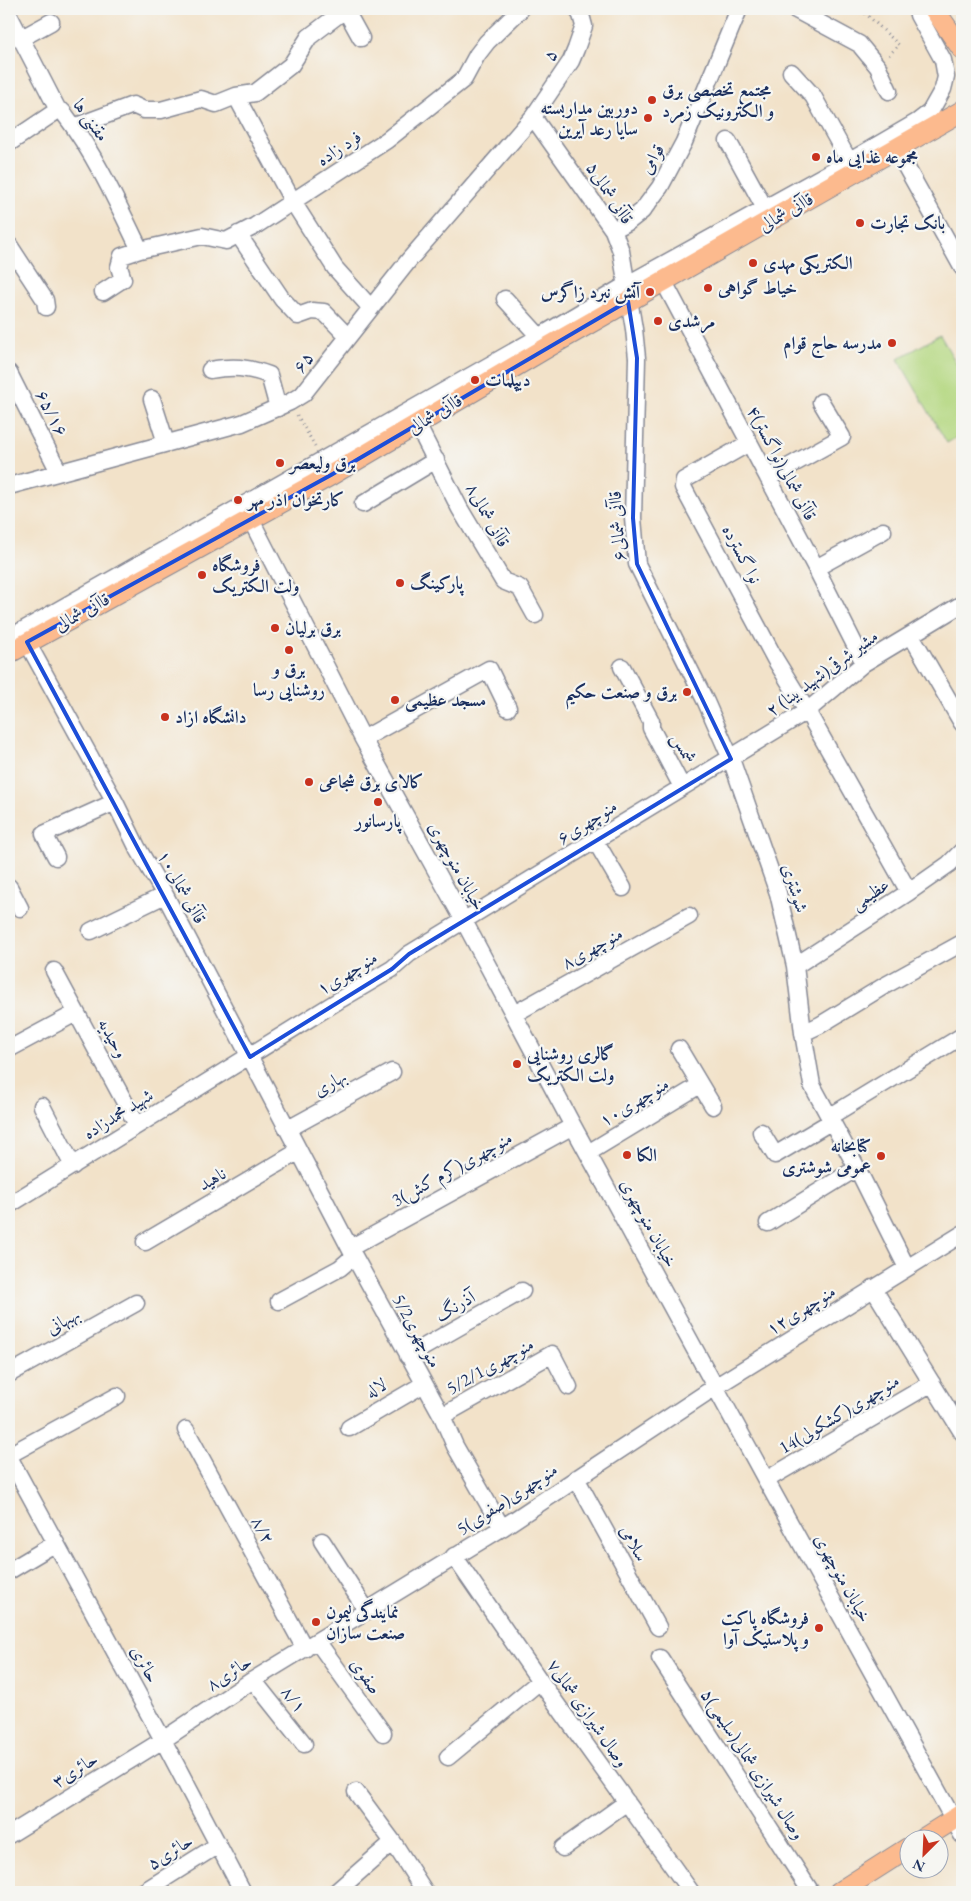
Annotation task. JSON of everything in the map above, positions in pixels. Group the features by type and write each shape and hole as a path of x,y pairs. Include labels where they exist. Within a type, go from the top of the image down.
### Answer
{"main road":[{"path":"934,9 962,49"},
{"name":"قاآنی شمالی","path":"9,653 18,640 251,520 417,424 543,342 627,293 664,282 767,214 853,166 896,148 962,111"},
{"path":"947,1828 959,1823"},
{"path":"839,1892 898,1854"}],"street":[{"path":"74,127 133,104 144,110 160,110 201,99 216,104 236,96 254,93 291,65 309,37 345,9 361,38"},
{"name":"فرد زاده","path":"103,292 123,279 119,267 122,256 202,236 226,241 293,202 387,140 464,79 477,55 487,42 521,9"},
{"name":"۵","path":"533,117 574,55 584,26 577,9"},
{"name":"قوامی","path":"614,230 642,211 660,187 684,142 739,9"},
{"path":"794,9 859,44 878,67 888,91"},
{"path":"791,72 813,96 853,166 930,112 943,89 946,77 943,60 918,15 917,9"},
{"name":"مقننی ها","path":"9,14 20,39 58,110 63,112 74,127 100,169 140,250"},
{"path":"20,39 51,22"},
{"path":"236,96 293,202 335,268 370,307"},
{"path":"9,143 58,110"},
{"name":"قاآنی شمالی۵","path":"533,117 614,230 621,251 627,293"},
{"name":"۶۵","path":"9,486 242,423 284,405 303,394 370,307 533,117"},
{"path":"627,293 767,214 728,141"},
{"path":"896,148 962,267"},
{"path":"238,234 282,299 298,316 312,311 324,312 348,337"},
{"path":"9,245 45,300 46,307"},
{"name":"۴قاآنی شمالی(نواگستر)","path":"664,282 816,568 864,664"},
{"name":"قاآنی شمالی۶","path":"627,293 637,358 633,518 637,564 706,702 731,759"},
{"path":"18,640 323,460 543,342 505,299"},
{"path":"210,370 227,367 249,368 269,374 284,405"},
{"name":"۶۵/۱۶","path":"9,374 59,472"},
{"path":"152,399 166,443"},
{"path":"768,478 842,437 821,402"},
{"name":"قاآنی شمالی۸","path":"417,424 460,509 503,581 520,588 535,615"},
{"name":"نوا گسترده","path":"749,443 684,480 683,487 775,659 807,711"},
{"path":"363,504 436,460"},
{"name":"خیابان منوچهری","path":"251,520 364,738 573,1126 766,1480 959,1823"},
{"path":"816,568 883,530"},
{"name":"۲ مشیر شرقی(شهید بینا)","path":"731,759 807,711 864,664 962,604"},
{"path":"912,635 962,723"},
{"name":"قاآنی شمالی۱۰","path":"18,640 115,802 299,1152"},
{"name":"شمس","path":"622,667 651,721 651,728 682,787"},
{"path":"364,738 489,670 508,708"},
{"path":"807,711 910,892"},
{"name":"منوچهری۶","path":"464,922 682,787 731,759"},
{"name":"شوشتری","path":"731,759 778,893 795,966 803,1033 812,1085 857,1168 907,1268"},
{"path":"56,857 44,834 115,802"},
{"path":"596,840 623,888"},
{"name":"عظیمی","path":"795,966 910,892 949,864 962,850"},
{"path":"9,887 20,908"},
{"path":"91,931 165,895"},
{"name":"منوچهری۸","path":"514,1014 689,916"},
{"name":"منوچهری۱","path":"250,1057 392,969 409,954 464,922"},
{"path":"803,1033 962,943"},
{"name":"وحیدیه","path":"54,971 138,1125"},
{"path":"9,1049 76,1013"},
{"path":"761,1132 775,1155 962,1036"},
{"path":"679,1049 712,1106"},
{"name":"شهید محمدزاده","path":"9,1206 250,1057"},
{"name":"بهاری","path":"288,1129 392,1072"},
{"name":"منوچهری۱۰","path":"588,1153 700,1085"},
{"path":"42,1106 73,1166"},
{"name":"3منوچهری(کرم کش)","path":"279,1301 340,1268 352,1252 573,1126"},
{"name":"5/2منوچهری","path":"299,1152 442,1416 455,1446 502,1528"},
{"name":"ناهید","path":"145,1242 299,1152"},
{"path":"768,1223 857,1168"},
{"name":"منوچهری۱۲","path":"715,1387 962,1234"},
{"path":"873,1288 962,1432"},
{"name":"آذرنگ","path":"408,1356 522,1291"},
{"name":"بهبهانی","path":"9,1374 136,1304"},
{"name":"5/2/1منوچهری","path":"442,1416 552,1354 570,1387"},
{"name":"14منوچهری(کشکولی)","path":"766,1480 932,1383"},
{"name":"لاله","path":"349,1428 424,1384"},
{"name":"5منوچهری(صفوی)","path":"311,1645 502,1528 715,1387"},
{"path":"9,1456 116,1396"},
{"name":"۸/۲","path":"186,1430 311,1645"},
{"name":"حائری","path":"9,1456 243,1892"},
{"name":"سلامی","path":"576,1478 658,1627"},
{"path":"322,1541 367,1611"},
{"path":"9,1572 56,1544"},
{"name":"وصال شیرازی شمالی۷","path":"454,1556 540,1682 691,1892"},
{"name":"حائری۸","path":"163,1740 253,1680 311,1645"},
{"name":"صفوی","path":"311,1645 383,1733"},
{"name":"۵وصال شیرازی شمالی(سلیمی)","path":"660,1658 811,1892"},
{"name":"۸/۱","path":"253,1680 304,1744"},
{"path":"448,1757 540,1682"},
{"name":"حائری۳","path":"9,1835 163,1740"},
{"path":"356,1792 393,1842 425,1892"},
{"path":"563,1848 627,1802"},
{"path":"336,1892 393,1842"},
{"name":"حائری۵","path":"142,1892 218,1845"}],"path":[{"path":"864,9 863,12 899,45"},
{"path":"284,405 323,460"}],"highlighted area":[{"path":"628,301 637,358 633,518 637,564 731,759 409,954 392,969 250,1057 27,642 331,475"}],"green space":[{"path":"940,335 962,373 962,434 947,443 898,359"}],"place":[{"name":"مجتمع تخصصی برق و الکترونیک زمرد","path":"652,100"},
{"name":"دوربین مداربسته سایا رعد آیرین","path":"648,118"},
{"name":"مجموعه غذایی ماه","path":"816,157"},
{"name":"بانک تجارت","path":"860,223"},
{"name":"الکتریکی مهدی","path":"753,263"},
{"name":"خیاط گواهی","path":"708,288"},
{"name":"آتش نبرد زاگرس","path":"650,292"},
{"name":"مرشدی","path":"658,321"},
{"name":"مدرسه حاج قوام","path":"892,343"},
{"name":"دیپلمات","path":"475,380"},
{"name":"برق ولیعصر","path":"280,463"},
{"name":"کارتخوان اذر مهر","path":"238,500"},
{"name":"فروشگاه ولت الکتریک","path":"202,575"},
{"name":"پارکینگ","path":"400,583"},
{"name":"برق برلیان","path":"275,628"},
{"name":"برق و روشنایی رسا","path":"289,650"},
{"name":"برق و صنعت حکیم","path":"687,692"},
{"name":"مسجد عظیمی","path":"395,700"},
{"name":"دانشگاه ازاد","path":"165,717"},
{"name":"کالای برق شجاعی","path":"309,782"},
{"name":"پارسانور","path":"378,802"},
{"name":"گالری روشنایی ولت الکتریک","path":"517,1064"},
{"name":"الکا","path":"627,1155"},
{"name":"کتابخانه عمومی شوشتری","path":"881,1156"},
{"name":"نمایندگی لیمون صنعت سازان","path":"316,1622"},
{"name":"فروشگاه پاکت و پلاستیک آوا","path":"819,1628"}]}
